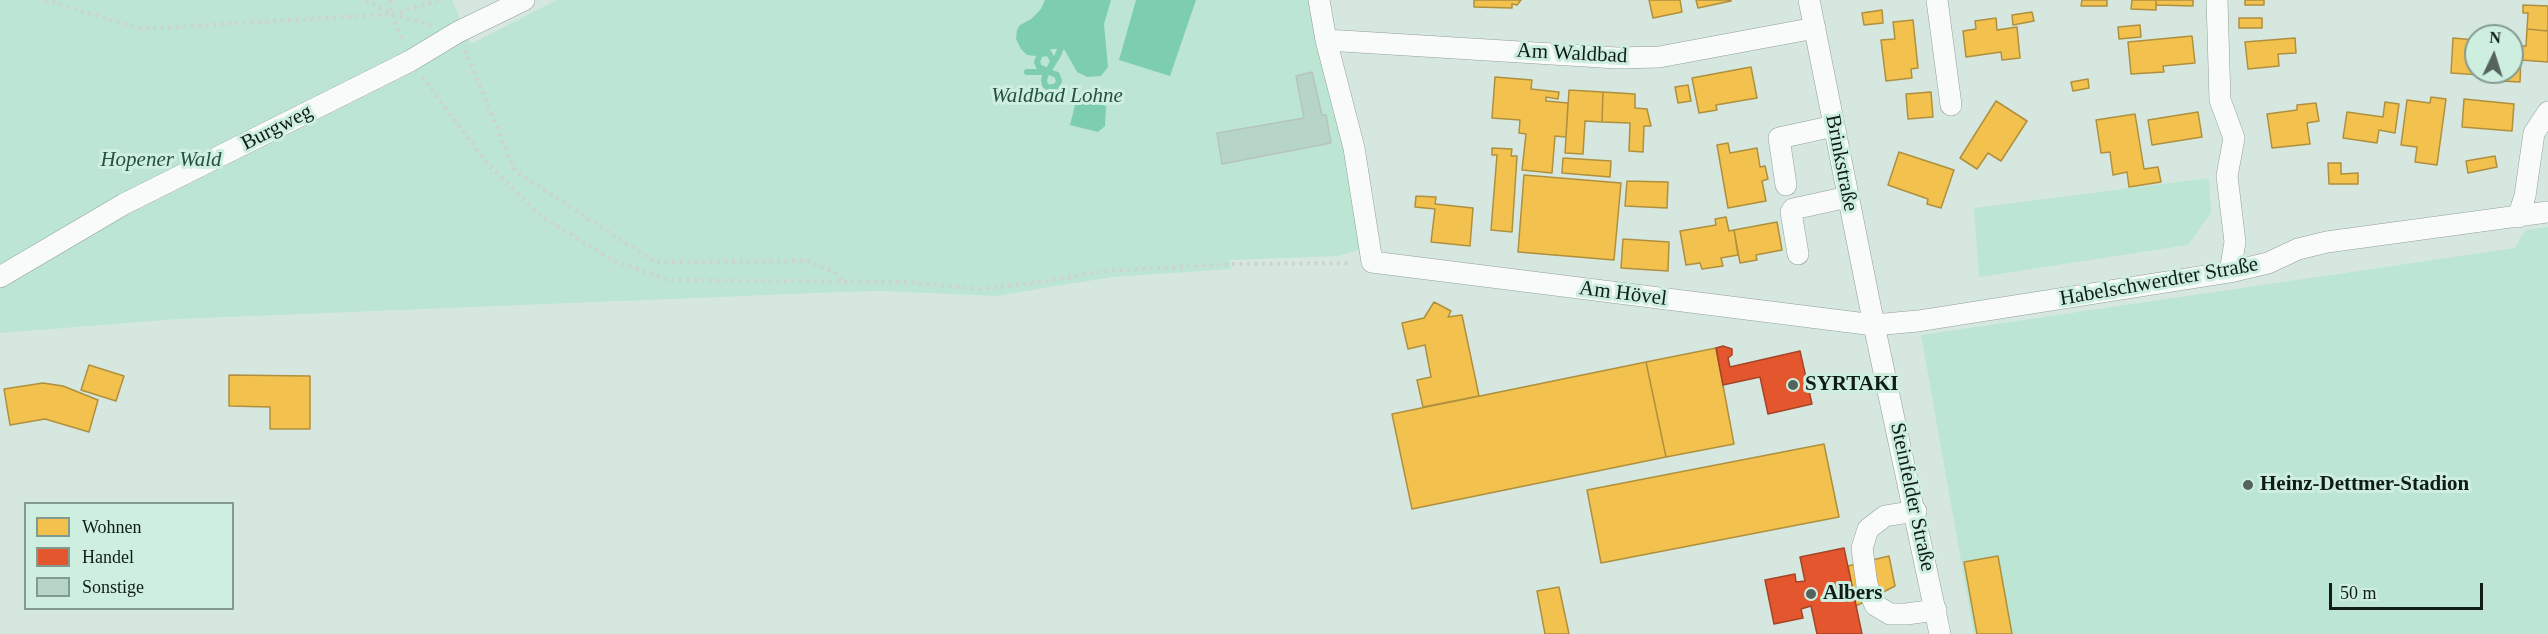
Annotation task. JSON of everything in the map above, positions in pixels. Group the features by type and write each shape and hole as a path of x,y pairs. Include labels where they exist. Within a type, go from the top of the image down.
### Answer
{"street":[{"name":"Burgweg","path":"0,277 124,204 410,61 458,32 524,0"},
{"path":"1319,0 1326,40 1354,148 1372,262"},
{"name":"Brinkstraße","path":"1809,0 1874,326"},
{"path":"1937,0 1951,105"},
{"path":"2217,0 2220,100 2234,138 2227,176 2235,242 2230,272"},
{"name":"Am Waldbad","path":"1326,40 1617,58 1659,57 1815,28"},
{"path":"2518,217 2525,196 2534,133 2548,112"},
{"path":"1786,185 1779,138 1834,126"},
{"path":"1798,254 1791,212 1793,209 1848,197"},
{"name":"Habelschwerdter Straße","path":"1874,326 2230,272 2268,263 2298,249 2327,242 2548,212"},
{"name":"Am Hövel","path":"1372,262 1874,326"},
{"name":"Steinfelder Straße","path":"1874,326 1916,511 1940,634"},
{"path":"1916,511 1885,516 1868,529 1862,548 1867,585 1875,605 1890,614 1936,610"}],"path":[{"path":"45,0 141,29 392,14 440,0"},
{"path":"366,0 392,14 458,32 515,171 655,262 808,261 838,274 843,282"},
{"path":"390,0 392,14 410,61 489,166 539,215 614,261 668,280 906,282 979,289 1042,282 1106,271 1232,264 1372,262"}],"green space":[{"name":"Hopener Wald","path":"0,0 452,0 471,44 557,0 1326,0 1364,248 1338,256 1230,260 1231,269 1112,277 996,296 878,291 842,292 178,319 0,333"},
{"path":"2209,178 2211,213 2188,245 1979,277 1974,208"},
{"name":"Heinz-Dettmer-Stadion","path":"2548,227 2548,634 1974,634 1921,335 2515,248 2525,230"}],"shaded area":[{"path":"1045,0 1111,0 1104,24 1108,67 1101,76 1087,77 1077,72 1064,49 1052,49 1036,56 1027,55 1021,49 1016,39 1017,30 1041,9"},
{"path":"1136,0 1196,0 1170,76 1119,60"},
{"path":"1076,101 1088,101 1106,106 1105,126 1098,132 1070,125"}],"building: Wohnen":[{"path":"1474,0 1521,0 1517,5 1512,4 1512,8 1474,7"},
{"path":"1649,0 1680,0 1682,12 1653,18"},
{"path":"1696,0 1731,0 1731,1 1698,8"},
{"path":"2082,0 2107,0 2107,6 2081,6"},
{"path":"2132,0 2156,0 2156,10 2131,9"},
{"path":"2156,0 2193,0 2193,6 2156,5"},
{"path":"2245,0 2264,0 2264,5 2245,5"},
{"path":"2523,5 2548,6 2548,31 2527,29 2528,13 2523,13"},
{"path":"1882,10 1883,23 1864,25 1862,13"},
{"path":"2032,12 2034,21 2013,25 2012,15"},
{"path":"1996,18 1997,30 2017,27 2020,58 2002,60 2001,52 1966,57 1963,31 1976,29 1975,21"},
{"path":"2239,18 2262,18 2262,28 2239,28"},
{"path":"1913,20 1918,68 1911,69 1912,78 1886,81 1881,40 1895,39 1893,22"},
{"path":"2140,25 2141,37 2119,39 2118,27"},
{"path":"2527,29 2548,31 2548,62 2524,60 2524,46 2526,46"},
{"path":"2192,36 2195,63 2163,66 2164,72 2131,74 2128,42"},
{"path":"2295,38 2296,53 2278,54 2279,66 2248,69 2245,42"},
{"path":"2453,38 2464,39 2464,74 2451,73"},
{"path":"1751,67 1757,98 1716,105 1717,110 1699,113 1692,78"},
{"path":"1495,77 1532,80 1531,89 1559,92 1558,99 1546,97 1546,101 1568,103 1566,137 1555,136 1552,173 1522,170 1526,134 1519,133 1520,120 1492,118"},
{"path":"2088,79 2089,88 2073,91 2071,82"},
{"path":"1688,85 1691,101 1678,103 1675,87"},
{"path":"1569,90 1603,92 1602,122 1585,121 1583,154 1565,153"},
{"path":"1603,92 1635,94 1635,108 1647,109 1651,126 1644,126 1643,152 1629,151 1630,123 1602,122"},
{"path":"1931,92 1933,117 1908,119 1906,94"},
{"path":"2431,97 2446,99 2437,165 2415,162 2417,147 2401,145 2407,100 2430,103"},
{"path":"2464,99 2514,104 2512,131 2462,127"},
{"path":"1996,101 2027,121 2001,161 1988,153 1977,169 1960,158"},
{"path":"2385,102 2399,104 2395,133 2379,130 2377,143 2343,138 2347,112 2383,117"},
{"path":"2316,103 2319,121 2307,123 2310,144 2272,148 2267,114 2297,110 2297,105"},
{"path":"2198,112 2202,137 2152,145 2148,120"},
{"path":"2135,114 2144,169 2158,167 2161,182 2129,187 2127,172 2113,175 2110,152 2101,153 2096,120"},
{"path":"1728,143 1730,153 1757,148 1760,167 1765,166 1768,179 1762,181 1766,201 1728,208 1717,145"},
{"path":"1492,148 1512,149 1511,156 1517,156 1512,232 1491,230 1497,155 1492,155"},
{"path":"1899,152 1954,170 1941,208 1927,204 1928,199 1888,185"},
{"path":"2495,156 2497,167 2468,173 2466,161"},
{"path":"1563,158 1611,161 1610,177 1562,173"},
{"path":"2328,163 2341,163 2341,174 2358,173 2358,184 2329,184"},
{"path":"1524,175 1621,183 1614,260 1518,252"},
{"path":"1627,181 1668,182 1667,208 1625,206"},
{"path":"1416,196 1436,197 1435,204 1473,208 1470,246 1431,242 1435,209 1415,207"},
{"path":"1726,217 1729,231 1734,230 1738,255 1721,258 1723,266 1702,269 1700,263 1686,265 1680,231 1716,225 1715,219"},
{"path":"1777,222 1782,250 1756,255 1757,260 1740,263 1734,230"},
{"path":"1623,239 1669,242 1668,271 1621,268"},
{"path":"1434,302 1451,311 1448,317 1462,315 1479,396 1423,407 1417,380 1431,377 1425,345 1408,349 1402,323 1424,318"},
{"path":"1716,348 1734,444 1666,457 1646,362"},
{"path":"1646,362 1666,457 1412,509 1392,414"},
{"path":"89,365 124,376 116,401 81,390"},
{"path":"229,375 310,376 310,429 270,429 270,407 229,406"},
{"path":"43,383 63,386 98,400 89,432 45,419 10,425 4,389"},
{"path":"1824,444 1839,517 1601,563 1587,490"},
{"path":"1889,556 1895,586 1856,606 1848,566"},
{"path":"1998,556 2012,634 1977,634 1964,562"},
{"path":"1559,587 1569,634 1545,634 1537,591"}],"building: Handel":[{"path":"1723,346 1732,349 1732,355 1728,358 1730,367 1800,351 1812,404 1768,414 1760,377 1723,385 1716,348"},
{"name":"Albers","path":"1844,548 1862,634 1817,634 1811,606 1801,609 1803,618 1774,624 1765,580 1795,574 1796,582 1805,581 1800,557"}],"building: Sonstige":[{"path":"1312,72 1322,115 1326,115 1331,143 1222,164 1217,133 1304,118 1296,76"}],"waterway":[{"path":"1027,72 1045,72 1049,70 1053,61 1049,53 1040,54 1037,62 1039,67 1054,74 1057,75 1059,81 1057,86 1049,88 1045,85 1044,80 1045,76 1057,57 1064,41"}],"place":[{"name":"SYRTAKI","path":"1793,385"},
{"name":"Heinz-Dettmer-Stadion","path":"2248,485"},
{"name":"Albers","path":"1811,594"}],"park label":[{"name":"Waldbad Lohne","path":"1057,96"}]}
